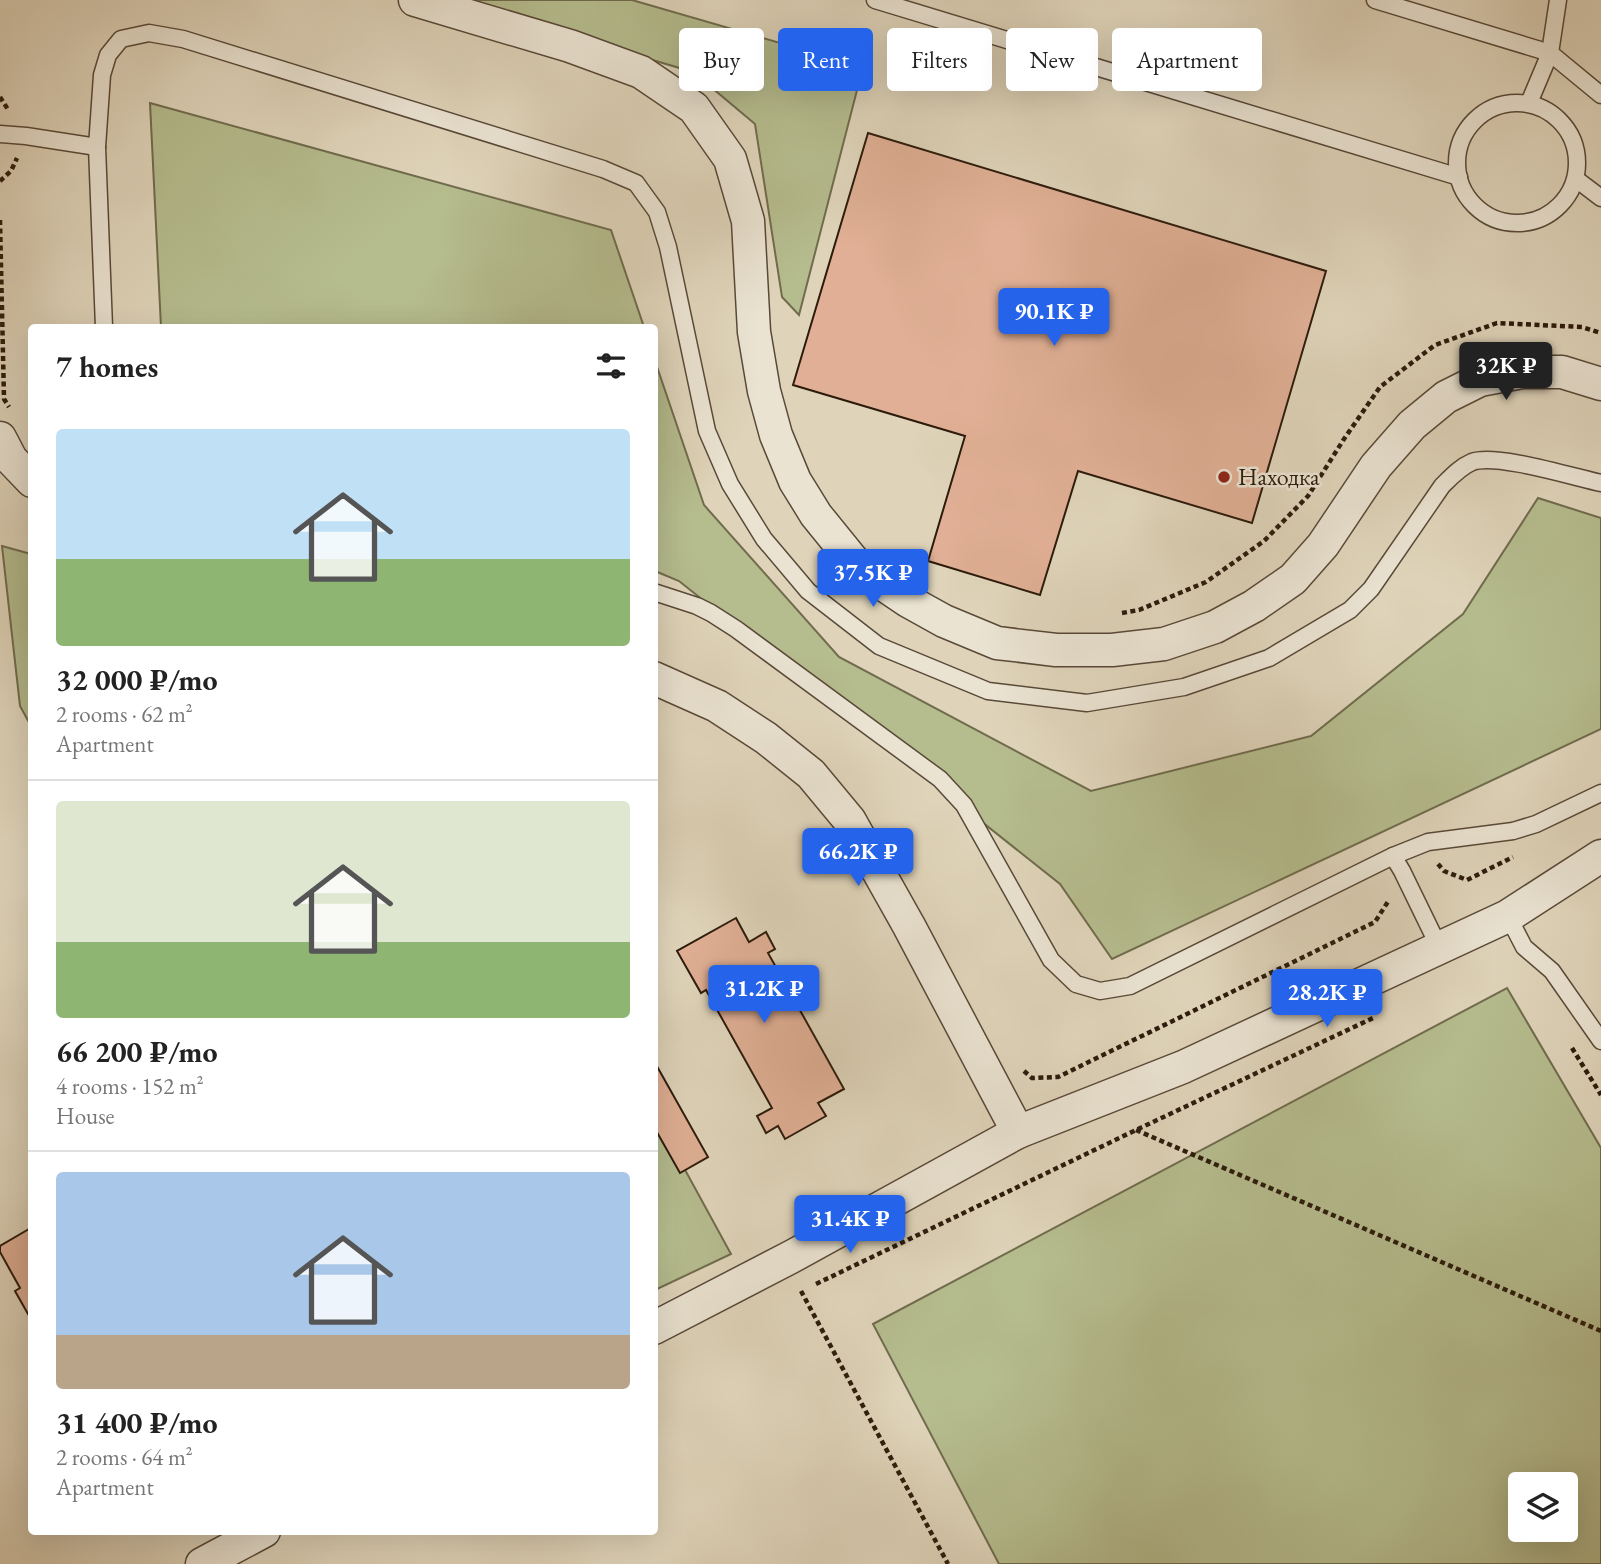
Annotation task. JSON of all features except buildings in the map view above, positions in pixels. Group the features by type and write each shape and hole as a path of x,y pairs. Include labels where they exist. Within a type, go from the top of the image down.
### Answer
{"street":[{"path":"415,0 570,46 642,72 694,108 730,159 748,222 754,332 764,391 776,435 795,481 816,515 859,568 944,621 997,643 1056,650 1112,650 1164,644 1215,627 1254,606 1293,579 1323,545 1376,466 1412,425 1446,397 1480,380 1521,372 1562,372 1601,384"},
{"path":"5,424 11,459 28,477"},
{"path":"658,680 717,706 766,738 811,774 850,821 1018,1132"},
{"path":"658,1326 791,1257 1018,1132 1183,1067 1508,916 1601,856"},
{"path":"202,1564 256,1535"}],"lane":[{"path":"875,0 1459,177"},
{"path":"1375,0 1550,53 1601,95"},
{"path":"1529,103 1550,53 1558,0"},
{"path":"104,324 97,146 102,75 108,55 121,39 149,33 183,39 603,169 636,183 657,212 668,247 707,430 730,484 764,539 808,592 879,646 988,691 1087,702 1184,687 1269,658 1350,610 1371,589 1442,486 1455,472 1474,461 1504,460 1601,483"},
{"path":"1509,103 1529,103 1548,110 1563,123 1573,140 1578,159 1576,179 1567,197 1553,211 1536,220 1516,223 1497,219 1480,209 1467,195 1459,177 1458,157 1462,137 1474,121 1490,109 1509,103"},
{"path":"0,134 97,146"},
{"path":"1576,179 1601,198"},
{"path":"658,594 697,606 727,623 940,779 964,805 1051,960 1076,984 1100,991 1130,986 1393,856 1428,842 1513,831 1536,824 1601,793"},
{"path":"1393,856 1440,947"},
{"path":"1508,916 1524,947 1552,971 1601,1041"}],"path":[{"path":"0,97 9,111"},
{"path":"0,180 11,171"},
{"path":"0,220 5,424"},
{"path":"1116,615 1139,610 1206,582 1264,541 1308,496 1380,387 1436,345 1497,323 1582,327 1601,333"},
{"path":"1017,1066 1032,1078 1058,1077 1375,922 1389,899 1385,880 1432,857 1444,871 1467,880 1516,856"},
{"path":"814,1285 1136,1130 1601,1331"},
{"path":"789,1297 801,1291 948,1564"}],"green space":[{"path":"449,0 632,0 729,28 679,28 679,68"},
{"path":"764,38 778,42 778,91 857,91 799,315 782,297 755,124 716,91 764,91"},
{"path":"150,103 611,230 643,324 161,324"},
{"path":"658,370 704,505 839,657 1091,791 1311,736 1463,614 1538,498 1601,518 1601,729 1112,959 1060,884 679,581 658,572"},
{"path":"2,546 28,553 28,721 20,706"},
{"path":"1507,988 1601,1148 1601,1564 999,1564 873,1324"},
{"path":"658,1120 731,1254 658,1289"}],"place":[{"name":"Находка","path":"1224,477"}]}
